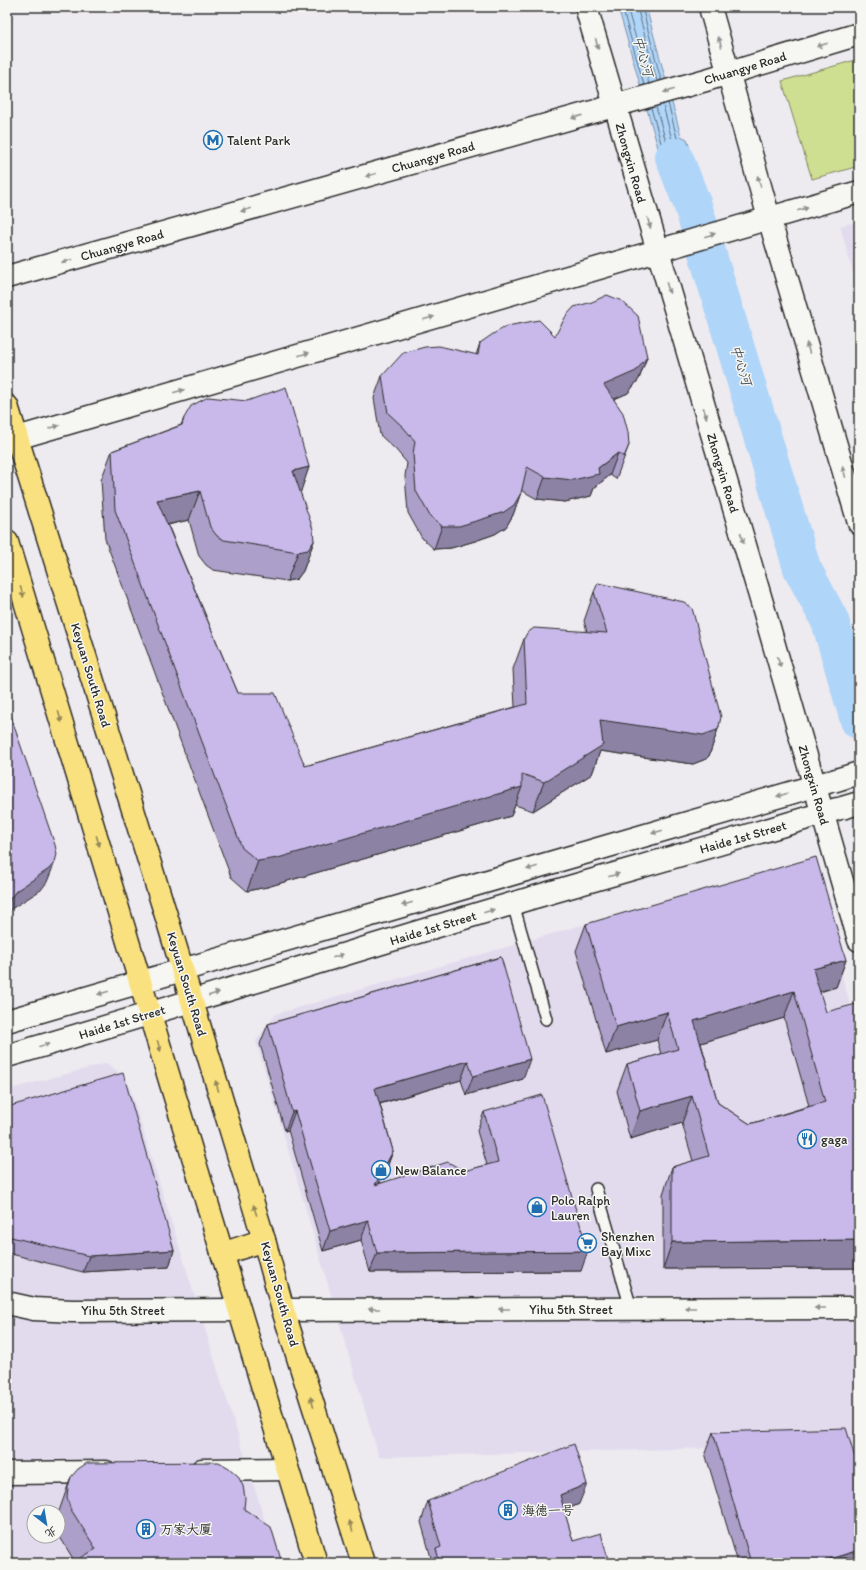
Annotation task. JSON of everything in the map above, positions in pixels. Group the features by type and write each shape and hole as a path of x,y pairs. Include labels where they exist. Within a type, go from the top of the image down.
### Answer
{"main road":[{"name":"Zhongxin Road","path":"586,7 621,104 665,249 757,588 823,783 841,808 859,940"},
{"path":"710,7 729,73 761,221 859,523"},
{"name":"Chuangye Road","path":"7,277 706,80 859,34"},
{"path":"17,438 859,192"},
{"name":"Keyuan South Road","path":"7,406 192,1001 264,1240 283,1310 363,1563"},
{"path":"7,542 316,1563"},
{"path":"7,1021 859,773"},
{"name":"Haide 1st Street","path":"7,1056 513,904 841,808"},
{"path":"222,1254 264,1240"},
{"name":"Yihu 5th Street","path":"7,1304 34,1309 72,1311 239,1310"},
{"name":"Yihu 5th Street","path":"283,1310 859,1308"},
{"path":"182,1471 287,1469"},
{"path":"7,1473 126,1472"}],"lane":[{"path":"513,904 546,1019"},
{"path":"596,1189 631,1308"}],"shaded area":[{"path":"859,221 859,295 840,226"},
{"name":"Shenzhen Bay Mixc","path":"798,862 811,869 859,1035 859,1444 379,1457 256,1041 276,1014"},
{"path":"107,1063 127,1079 278,1563 7,1563 7,1090"}],"green space":[{"path":"859,59 859,166 812,179 782,81"}],"water":[{"path":"618,7 646,7 681,136 687,139 706,203 676,211"}],"building":[{"path":"607,295 622,301 638,316 647,357 636,371 604,385 623,413 628,432 629,445 624,457 618,453 598,468 599,474 573,480 545,477 527,467 521,493 514,505 504,512 459,526 442,526 430,516 416,491 413,454 415,441 388,413 382,376 403,353 425,347 439,346 478,355 480,343 507,326 539,320 555,336 566,316 574,307 592,302"},
{"path":"286,387 309,467 293,471 313,529 314,541 308,550 298,552 224,540 217,536 210,527 200,491 157,500 238,693 275,693 305,766 527,704 524,639 527,633 534,628 607,633 594,592 598,583 684,602 692,608 721,717 717,730 703,735 600,720 603,745 544,782 522,774 522,787 278,858 258,861 242,848 115,510 112,451 182,425 191,406 208,397 247,401"},
{"path":"7,700 14,726 57,854 55,862 49,869 16,891 9,900 7,910"},
{"path":"816,857 846,960 813,969 826,1012 856,1004 859,1012 859,1240 672,1242 672,1167 709,1156 692,1096 640,1111 627,1064 678,1049 667,1012 616,1027 586,924","holes":["794,991 825,1102 750,1124 718,1103 694,1021"]},
{"path":"501,957 530,1059 473,1076 468,1061 375,1088 393,1151 375,1185 448,1162 464,1171 498,1162 484,1112 542,1095 588,1251 377,1253 368,1220 330,1231 295,1111 292,1112 268,1024"},
{"path":"123,1073 174,1250 89,1256 7,1236 7,1107"},
{"path":"846,1428 859,1471 859,1550 817,1563 751,1563 713,1432"},
{"name":"海德一号","path":"574,1444 587,1484 560,1495 573,1541 601,1533 609,1563 440,1563 436,1549 441,1547 428,1501"},
{"path":"219,1462 238,1476 243,1486 245,1498 244,1509 271,1527 282,1563 72,1563 96,1549 70,1508 67,1497 71,1477 78,1469 87,1463"}],"waterway":[{"name":"中心河","path":"674,157 693,206 802,568 830,621 859,720"}],"place":[{"name":"Talent Park","path":"213,140"},
{"name":"gaga","path":"807,1139"},
{"name":"New Balance","path":"381,1170"},
{"name":"Polo Ralph Lauren","path":"537,1207"},
{"name":"Shenzhen Bay Mixc","path":"587,1243"},
{"name":"海德一号","path":"508,1510"},
{"name":"万家大厦","path":"146,1529"}]}
